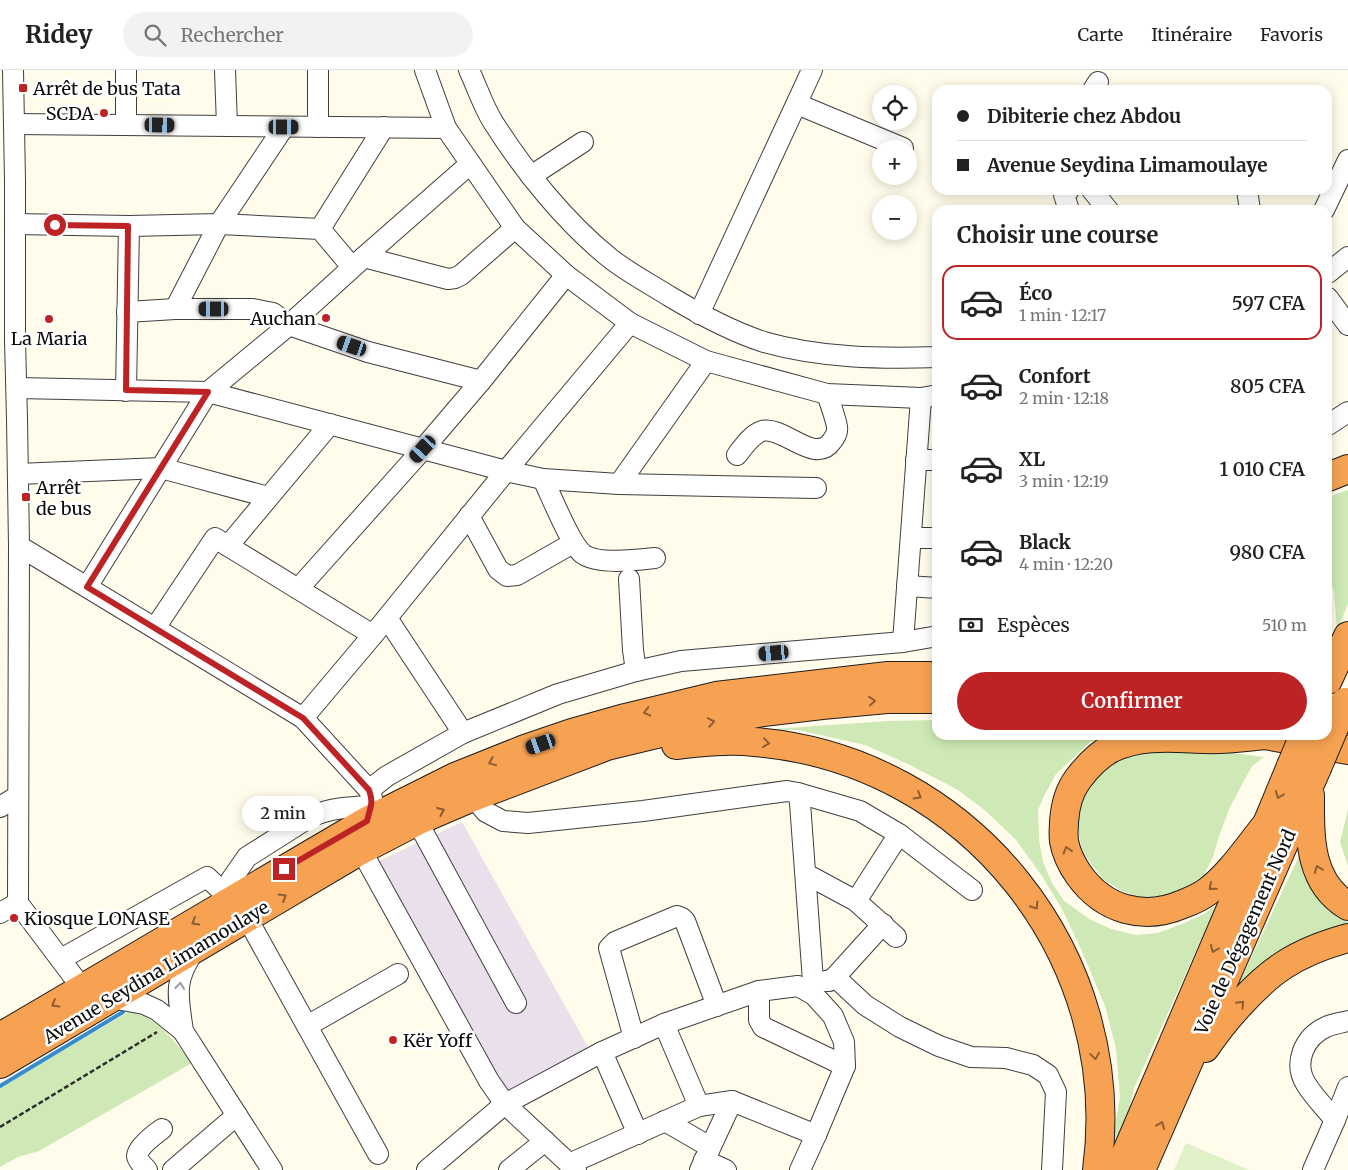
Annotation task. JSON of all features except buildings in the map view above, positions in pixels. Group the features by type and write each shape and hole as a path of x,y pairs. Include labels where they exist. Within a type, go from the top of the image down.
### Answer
{"highway":[{"path":"1332,475 1348,469"},
{"path":"1332,671 1348,636"},
{"path":"716,696 822,673 932,657"},
{"name":"Avenue Seydina Limamoulaye","path":"0,1064 198,947 235,903 369,806 456,777 525,749 572,733 716,696 888,676 932,676"},
{"name":"Avenue Seydina Limamoulaye","path":"0,1037 82,988 235,903 361,850 417,821 473,797 607,746 686,726 763,712 887,699 932,699"},
{"name":"Voie de Dégagement Nord","path":"1332,725 1342,710"},
{"path":"545,769 641,748 738,740 779,744 818,752 888,779 919,796 959,823 998,859 1027,894 1050,929 1070,969 1083,1003 1094,1043 1099,1081 1100,1123 1097,1170"},
{"path":"1138,740 1111,749 1090,764 1074,785 1068,798 1065,813 1064,840 1068,856 1086,884 1107,901 1135,911 1157,912 1170,910 1195,900 1224,877 1267,824"},
{"path":"1275,740 1311,758 1348,760"},
{"name":"Voie de Dégagement Nord","path":"1141,1170 1172,1100 1311,758 1323,740"},
{"path":"1311,758 1348,750"},
{"path":"1311,758 1310,835 1314,859 1321,877 1331,892 1348,906"},
{"name":"Voie de Dégagement Nord","path":"1119,1170 1291,766 1311,758"},
{"path":"1172,1100 1213,1037 1232,1014 1265,981 1284,965 1311,951 1348,938"}],"street":[{"path":"13,70 9,112 8,181 15,224 8,262 7,340 17,391 9,419 18,474 9,511 19,546 18,903 82,988"},
{"path":"126,70 126,125"},
{"path":"225,70 227,126"},
{"path":"318,70 318,127"},
{"path":"425,70 446,128 515,228 566,275 630,323 706,361 827,394 929,397 916,460 903,642"},
{"path":"469,70 492,120 531,176 572,225 612,260 699,314 765,342 800,350 868,358 932,357"},
{"path":"699,314 812,70"},
{"path":"797,104 884,140"},
{"path":"9,112 126,125 446,128"},
{"path":"175,309 219,224 284,127"},
{"path":"320,229 384,127"},
{"path":"531,176 583,142"},
{"path":"1332,193 1348,160"},
{"path":"87,587 208,392 289,325 470,164"},
{"path":"1096,195 1104,205"},
{"path":"15,224 128,226 219,224 320,229 358,262 448,279 461,275 515,228"},
{"path":"126,390 128,226"},
{"path":"1332,269 1348,256"},
{"path":"298,589 423,449 481,381 566,275"},
{"path":"1332,303 1348,325"},
{"path":"127,312 175,309 253,309 273,313 289,325 368,352 481,381"},
{"path":"303,718 387,618 506,470 630,323"},
{"path":"620,484 706,361"},
{"path":"17,391 18,388 208,392 543,479 620,484 816,488"},
{"path":"737,454 760,431 776,433 819,450 829,445 836,435 837,427 827,394"},
{"path":"1332,422 1348,412"},
{"path":"228,546 330,424"},
{"path":"916,460 932,460"},
{"path":"18,474 161,468 268,497"},
{"path":"543,479 574,543 583,554 614,561 655,558"},
{"path":"469,516 498,570 507,576 517,574 574,543"},
{"path":"155,628 216,538 373,635"},
{"path":"911,538 932,538"},
{"path":"19,546 303,718 369,806 387,776 464,733 558,694 636,671 681,661 903,642 932,637"},
{"path":"629,579 636,671"},
{"path":"907,586 932,588"},
{"path":"387,618 464,733"},
{"path":"473,797 486,812 503,822 528,822 643,811 787,791 798,793 860,811 899,834 972,890"},
{"path":"798,793 814,988 833,1016 844,1042 845,1066 800,1170"},
{"path":"0,807 18,796"},
{"path":"417,821 516,1003"},
{"path":"856,902 899,834"},
{"path":"361,850 489,1081 505,1104 573,1167 699,1106 732,1101 816,1136"},
{"path":"427,1170 505,1104 602,1052 664,1024 759,991 798,986 814,988 835,977 890,931 856,902 806,874"},
{"path":"61,959 207,877 235,903 308,1026 378,1154"},
{"path":"0,913 18,903"},
{"path":"634,1038 609,948 615,942 677,916 685,921 717,1006"},
{"path":"184,1030 178,988 181,974 198,947"},
{"path":"308,1026 398,974"},
{"path":"835,977 865,1005 939,1046 971,1057 1006,1058 1033,1065 1048,1075 1056,1092 1052,1170"},
{"path":"759,991 759,1020 763,1027 845,1066"},
{"path":"111,998 144,1004 157,1010 184,1030 272,1170"},
{"path":"1335,1120 1306,1085 1301,1075 1299,1061 1304,1045 1315,1035 1326,1027 1348,1021"},
{"path":"664,1024 699,1106"},
{"path":"602,1052 638,1134"},
{"path":"1313,1170 1348,1087"},
{"path":"705,1159 732,1101"},
{"path":"173,1170 237,1114"},
{"path":"665,1122 705,1159 726,1170"},
{"path":"147,1170 139,1161 138,1151 162,1129"},
{"path":"509,1170 545,1141"}],"path":[{"path":"0,1127 157,1032"}],"shaded area":[{"path":"462,822 588,1047 504,1094 379,861"}],"green space":[{"path":"1348,490 1348,604 1337,631 1332,586 1332,496"},
{"path":"932,720 932,740 1097,740 1090,742 1056,774 1038,810 1039,840 1043,862 1052,883 1064,901 1091,920 1111,929 1136,935 1158,933 1182,924 1204,914 1217,904 1134,1088 1124,1133 1108,1170 1120,1097 1116,1048 1105,1006 1062,909 1042,876 1016,840 987,812 958,790 908,764 865,745 798,730 758,730 888,721"},
{"path":"1171,745 1264,757 1252,766 1230,807 1213,857 1203,877 1189,886 1159,899 1141,898 1122,891 1103,879 1083,853 1078,822 1080,807 1095,776 1115,757"},
{"path":"1348,810 1348,866 1340,842"},
{"path":"1302,850 1308,878 1314,893 1325,906 1348,922 1348,930 1222,1019"},
{"path":"128,1012 138,1014 156,1024 172,1039 192,1063 39,1151 18,1157 0,1167 0,1088"},
{"path":"1186,1143 1249,1170 1174,1170"}],"waterway":[{"path":"0,1086 123,1012"}],"place":[{"name":"Arrêt de bus Tata","path":"23,88"},
{"name":"SCDA","path":"104,113"},
{"name":"Auchan","path":"326,318"},
{"name":"La Maria","path":"49,319"},
{"name":"Arrêt de bus","path":"26,497"},
{"name":"Kiosque LONASE","path":"14,918"},
{"name":"Kër Yoff","path":"393,1040"}],"route":[{"path":"55,225 128,226 126,390 208,392 87,587 303,718 369,790 372,798 367,821 284,869"}]}
